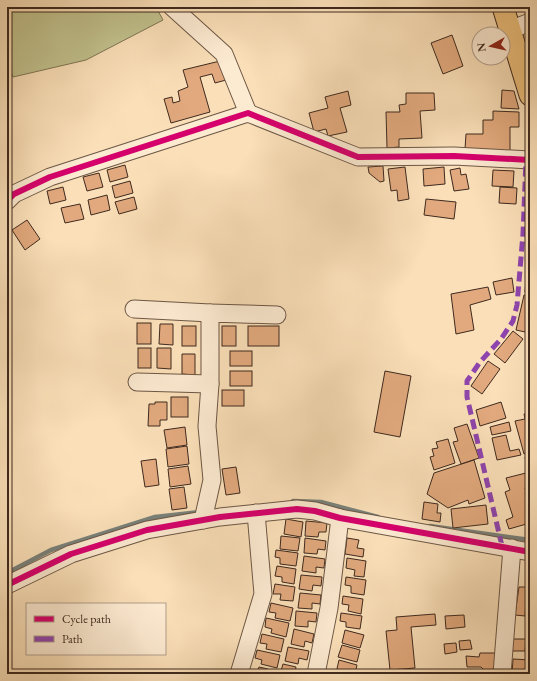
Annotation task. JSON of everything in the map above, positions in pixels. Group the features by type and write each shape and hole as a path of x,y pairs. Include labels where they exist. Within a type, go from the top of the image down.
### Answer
{"main road":[{"path":"503,7 509,26"},
{"path":"511,33 530,95"}],"street":[{"path":"172,7 224,54 248,113"},
{"path":"511,30 530,22"},
{"path":"7,201 14,194 50,177 248,113 358,157 454,156 530,160"},
{"path":"134,309 277,315"},
{"path":"203,520 212,480 207,426 210,384 210,313"},
{"path":"137,382 210,384"},
{"path":"7,585 71,554 147,530 203,520 297,509 315,511 340,518 530,552"},
{"path":"239,674 263,594 256,513"},
{"path":"316,674 330,608 340,518"},
{"path":"502,674 512,548"}],"green space":[{"path":"7,7 156,7 163,20 86,60 13,77 7,61"}],"building":[{"path":"452,35 463,66 443,74 431,43"},
{"path":"220,61 226,80 215,83 212,74 200,77 210,112 171,123 164,99 172,97 173,103 180,101 178,91 188,87 183,70"},
{"path":"502,90 514,91 519,109 501,108"},
{"path":"348,91 351,105 340,108 347,132 328,136 326,129 314,132 309,113 328,108 325,97"},
{"path":"406,93 434,93 435,110 420,111 422,138 399,139 399,147 387,148 386,112 400,112 399,105 406,104"},
{"path":"493,111 519,112 519,127 510,127 510,151 465,149 466,134 483,134 483,120 493,120"},
{"path":"125,165 128,177 110,182 107,170"},
{"path":"383,166 384,181 380,182 369,173 368,167"},
{"path":"405,167 409,199 398,201 397,190 391,191 388,169"},
{"path":"444,167 445,184 424,186 423,169"},
{"path":"460,168 461,175 466,174 469,189 454,191 450,170"},
{"path":"493,170 514,171 513,187 492,186"},
{"path":"99,173 103,187 87,191 83,177"},
{"path":"130,181 133,193 115,198 112,186"},
{"path":"63,187 66,200 50,204 47,191"},
{"path":"500,187 517,188 516,204 499,203"},
{"path":"107,195 110,210 91,215 88,200"},
{"path":"134,197 137,209 119,214 115,202"},
{"path":"426,199 456,202 454,219 424,215"},
{"path":"80,204 84,219 65,223 61,208"},
{"path":"27,220 40,239 25,250 12,230"},
{"path":"529,239 530,292 525,292"},
{"path":"512,278 514,292 496,295 493,282"},
{"path":"488,287 491,299 470,305 474,330 456,334 451,294"},
{"path":"524,295 530,296 530,333 516,330"},
{"path":"137,323 151,323 151,344 137,344"},
{"path":"160,324 173,324 173,345 159,344"},
{"path":"182,326 196,326 196,346 182,346"},
{"path":"222,326 236,326 236,346 222,346"},
{"path":"248,326 279,326 279,346 248,346"},
{"path":"513,331 523,339 505,363 494,354"},
{"path":"138,348 151,348 151,368 138,368"},
{"path":"157,348 171,348 171,369 157,368"},
{"path":"230,351 252,351 252,366 230,366"},
{"path":"182,354 195,354 195,375 182,374"},
{"path":"488,361 500,369 482,394 471,386"},
{"path":"230,371 252,371 252,386 230,386"},
{"path":"385,371 411,376 400,437 374,432"},
{"path":"222,390 244,390 244,406 222,406"},
{"path":"171,397 188,397 188,417 171,417"},
{"path":"155,402 167,402 167,420 160,420 160,426 148,426 149,404 155,404"},
{"path":"501,402 506,418 480,426 476,410"},
{"path":"530,413 530,452 524,454 515,421 525,419 524,414"},
{"path":"509,422 511,431 492,435 490,427"},
{"path":"467,424 479,458 461,464 453,442 458,441 454,428"},
{"path":"185,427 187,445 167,448 164,430"},
{"path":"506,435 510,451 519,449 521,455 497,460 492,438"},
{"path":"448,439 455,463 434,470 430,457 434,456 432,449 438,448 436,442"},
{"path":"187,446 189,464 168,467 166,449"},
{"path":"530,456 530,467 527,467 525,457"},
{"path":"156,459 159,485 145,487 141,461"},
{"path":"474,460 485,498 469,504 468,500 448,508 427,494 434,473"},
{"path":"188,466 191,484 170,487 168,469"},
{"path":"236,467 240,493 226,495 222,469"},
{"path":"530,472 530,486 525,488 530,505 530,523 509,529 506,520 513,517 505,492 510,490 506,478"},
{"path":"184,487 187,508 172,510 169,489"},
{"path":"424,502 438,504 437,513 441,513 440,522 422,519"},
{"path":"486,505 488,524 453,528 451,509"},
{"path":"286,519 303,522 301,537 284,534"},
{"path":"306,521 327,523 326,532 319,532 318,537 305,536"},
{"path":"281,536 300,538 298,551 280,549"},
{"path":"305,538 326,541 325,550 318,549 317,554 304,553"},
{"path":"347,538 359,540 357,548 364,549 363,557 345,554"},
{"path":"276,550 298,553 296,566 280,564 280,558 275,557"},
{"path":"304,556 325,559 324,568 316,567 316,573 302,571"},
{"path":"347,558 366,561 364,577 354,576 355,570 346,568"},
{"path":"277,566 296,569 294,584 282,582 282,577 275,576"},
{"path":"301,575 322,577 321,586 313,585 312,591 299,589"},
{"path":"346,577 366,580 364,595 351,593 351,586 345,585"},
{"path":"275,584 295,587 293,601 280,600 281,594 273,594"},
{"path":"519,587 527,587 525,616 515,615"},
{"path":"300,593 321,595 320,604 312,603 312,609 298,608"},
{"path":"343,596 363,599 361,614 348,611 349,605 342,604"},
{"path":"271,603 293,608 290,621 275,618 276,613 269,612"},
{"path":"296,611 317,613 316,622 308,621 308,627 295,626"},
{"path":"341,613 362,616 360,629 346,627 346,622 340,621"},
{"path":"435,614 436,625 411,627 415,668 390,670 386,631 397,630 396,617"},
{"path":"464,615 465,627 446,629 445,616"},
{"path":"266,618 289,623 286,637 271,633 272,629 265,627"},
{"path":"294,629 314,634 312,643 305,641 304,647 291,644"},
{"path":"345,630 364,635 360,648 342,643"},
{"path":"262,634 284,639 281,652 266,649 267,644 260,643"},
{"path":"512,639 526,639 525,651 512,651"},
{"path":"470,640 472,649 460,650 459,641"},
{"path":"456,643 457,652 445,654 444,644"},
{"path":"342,645 360,650 357,662 338,657"},
{"path":"288,647 309,651 307,660 299,658 298,664 285,661"},
{"path":"257,650 280,655 277,668 261,664 262,660 255,658"},
{"path":"480,653 498,653 498,670 484,670 481,667 467,667 466,656 479,657"},
{"path":"513,659 530,660 530,674 512,674"},
{"path":"339,660 357,665 355,674 336,673"},
{"path":"283,664 296,667 295,672 301,674 280,674"},
{"path":"259,667 268,669 268,671 277,674 253,674 254,671 257,672"},
{"path":"457,671 479,671 479,674 457,674"}],"waterway":[{"path":"293,501 321,502 378,517"},
{"path":"7,573 51,550 155,517 200,512"},
{"path":"430,526 530,540"}],"marked path":[{"path":"502,546 467,397 467,381 480,362 501,339 513,321 517,305 523,234 526,160"}],"cycle path":[{"path":"7,201 14,194 50,177 248,113 358,157 454,156 530,160"},
{"path":"7,585 71,554 147,530 220,517 297,509 315,511 340,518 530,552"}]}
